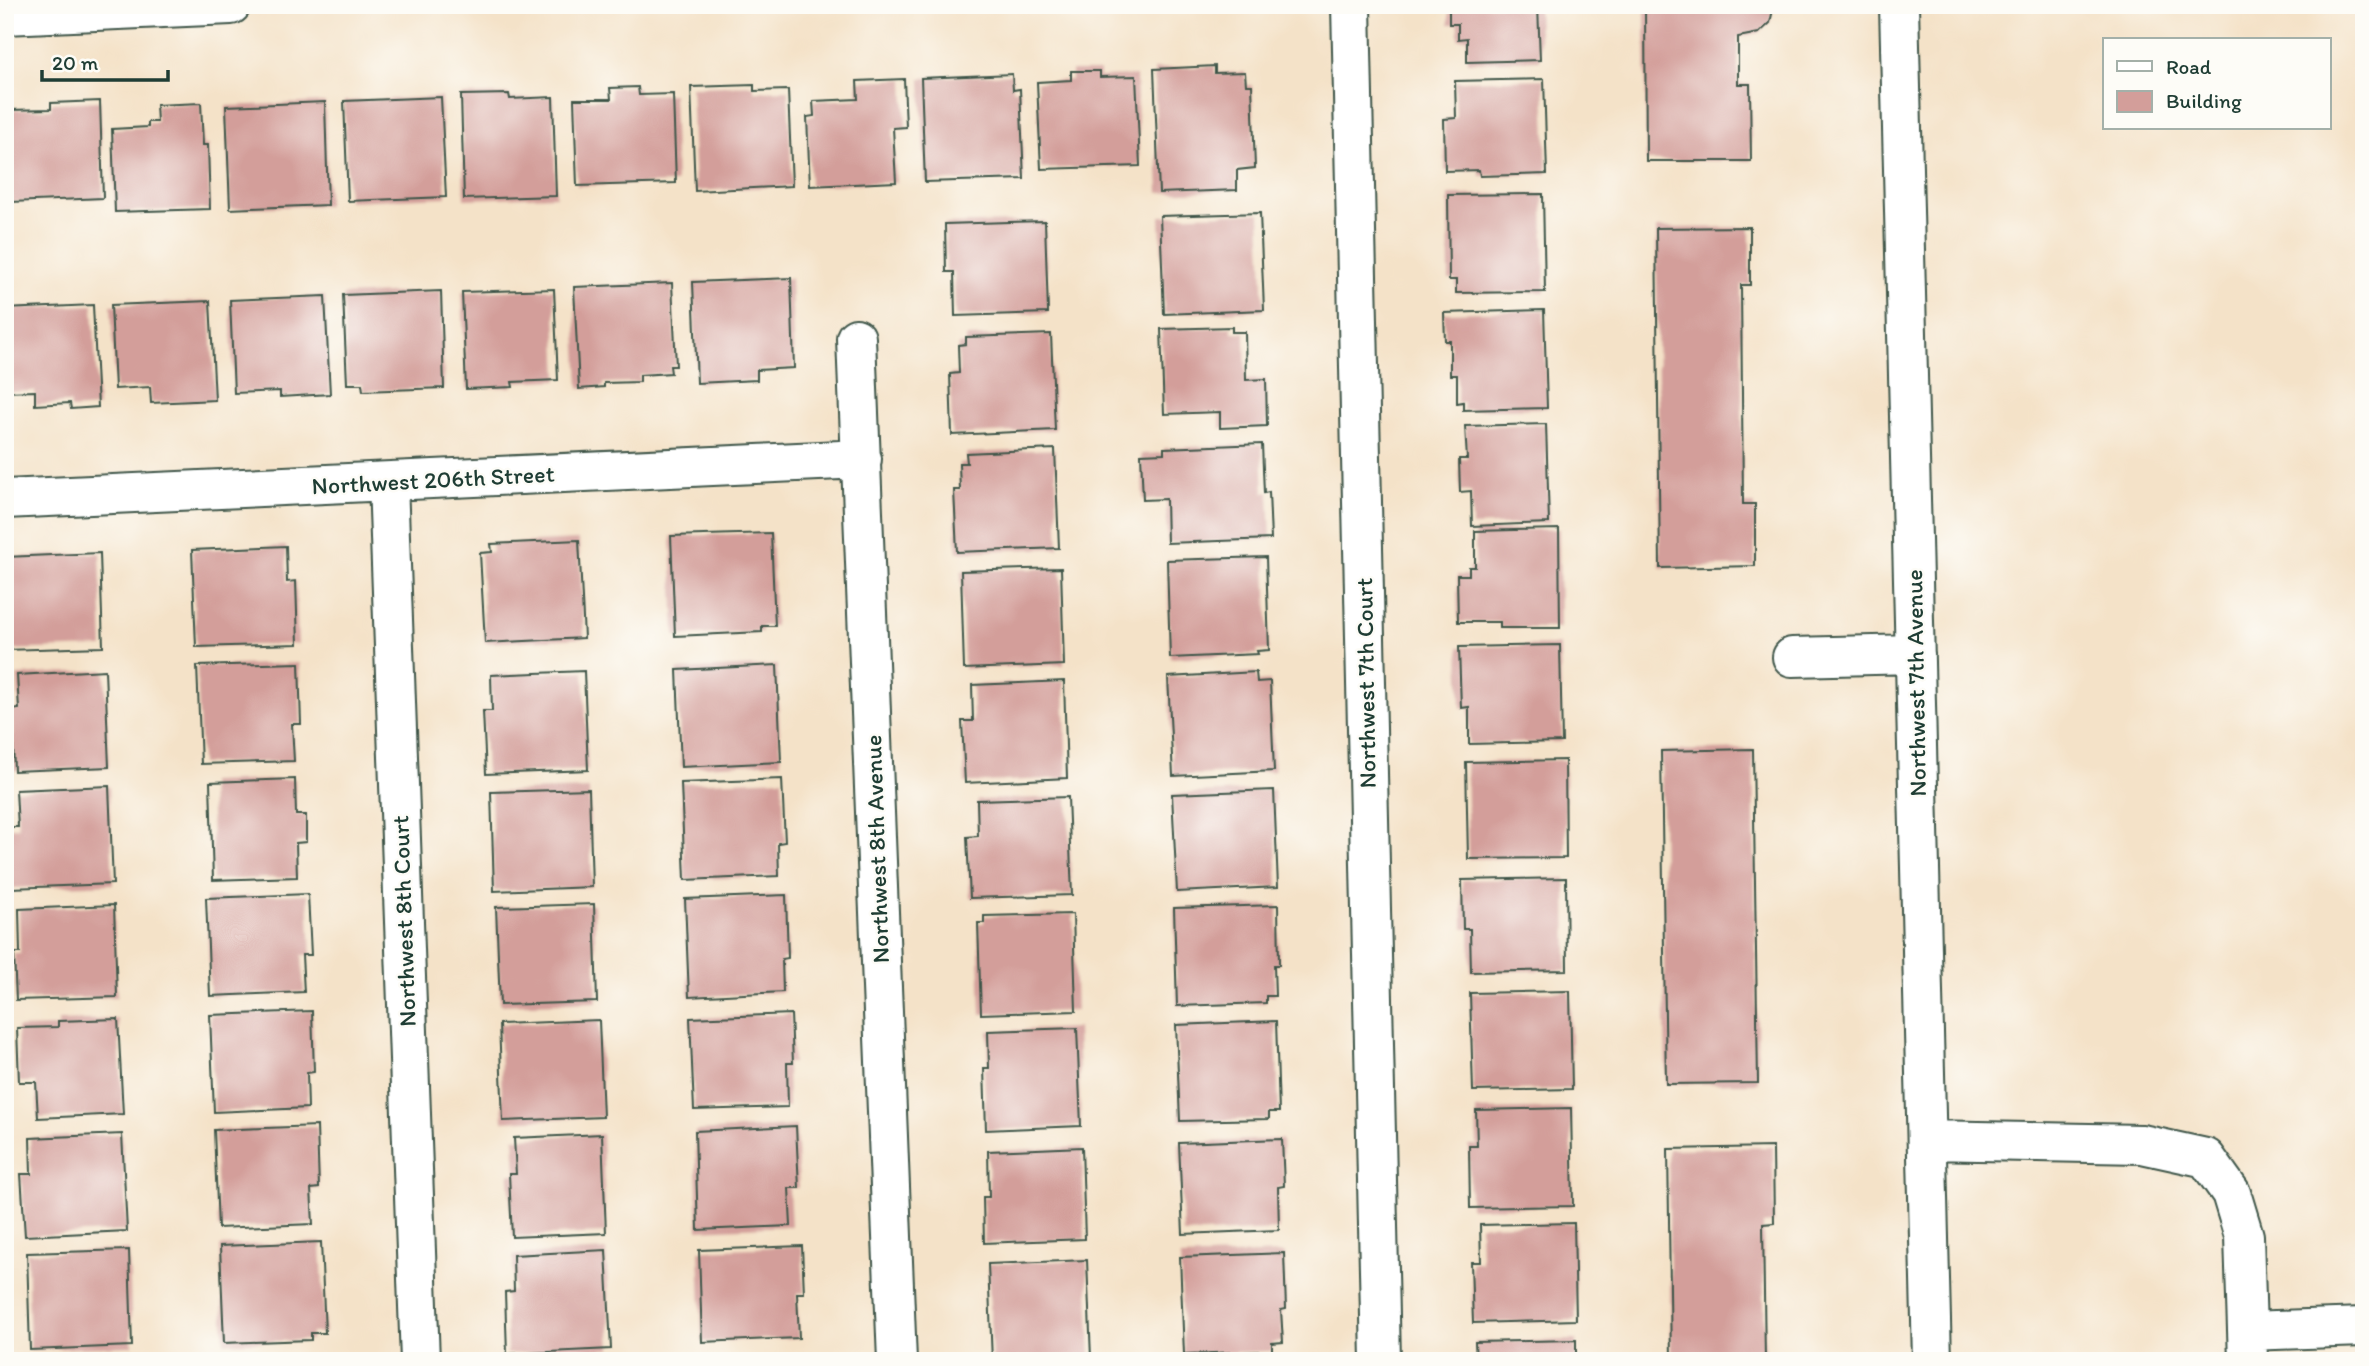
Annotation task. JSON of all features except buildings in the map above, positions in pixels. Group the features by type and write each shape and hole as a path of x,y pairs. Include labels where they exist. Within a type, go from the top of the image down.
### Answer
{"street":[{"path":"5,15 231,5"},
{"name":"Northwest 7th Court","path":"1351,5 1381,1361"},
{"name":"Northwest 7th Avenue","path":"1899,5 1932,1361"},
{"name":"Northwest 8th Avenue","path":"856,338 897,1361"},
{"name":"Northwest 206th Street","path":"5,499 862,459"},
{"name":"Northwest 8th Court","path":"388,482 420,1361"},
{"path":"1793,657 1915,654"},
{"path":"1927,1140 2142,1144 2206,1158 2231,1193 2244,1237 2248,1346 2364,1327"}]}
